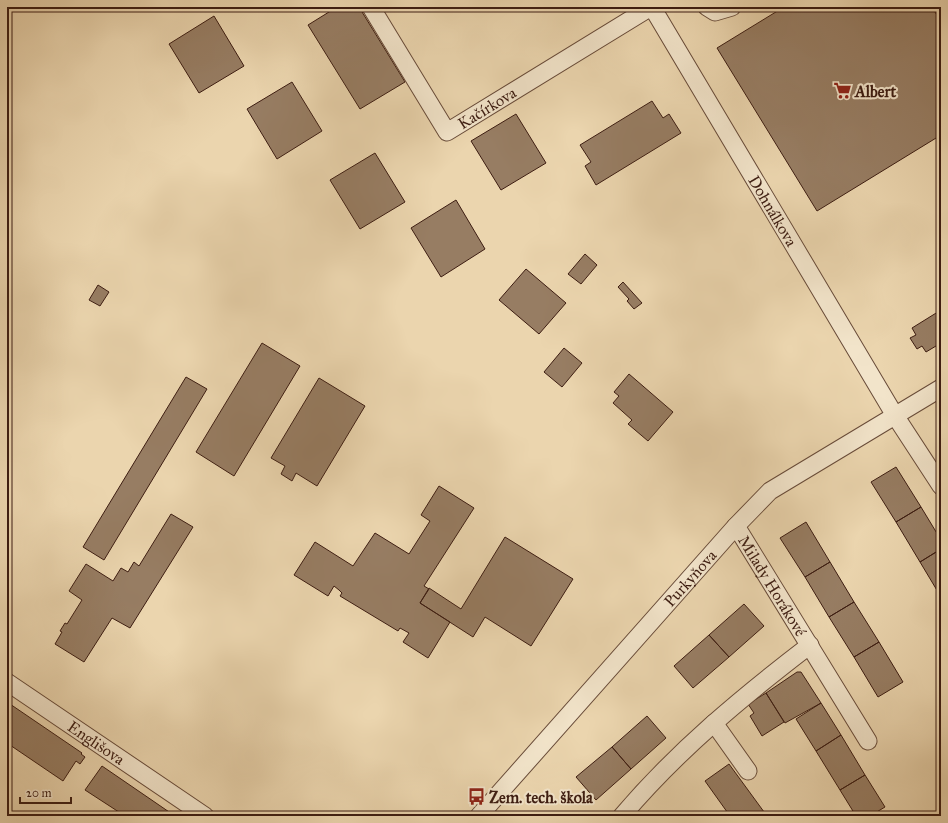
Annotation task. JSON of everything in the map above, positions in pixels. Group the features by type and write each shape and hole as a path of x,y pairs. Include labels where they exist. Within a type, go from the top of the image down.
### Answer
{"street":[{"name":"Kačírkova","path":"371,7 447,132 652,7"},
{"name":"Dohnálkova","path":"652,7 894,414 941,486"},
{"path":"707,7 715,12 732,7"},
{"name":"Purkyňova","path":"479,816 736,526 770,491 894,414 941,388"},
{"name":"Milady Horákové","path":"736,526 868,741"},
{"name":"Milady Horákové","path":"629,813 691,743 743,697 810,645"},
{"name":"Englišova","path":"7,682 205,816"},
{"path":"714,723 748,771"}],"building":[{"path":"337,7 359,7 405,82 360,109 308,25"},
{"name":"Albert","path":"784,7 932,7 941,22 941,135 817,211 717,48"},
{"path":"214,16 244,66 199,93 169,44"},
{"path":"292,82 322,131 277,159 247,109"},
{"path":"652,101 663,118 669,114 681,133 596,185 585,166 591,162 580,145"},
{"path":"516,114 546,163 501,190 471,141"},
{"path":"375,153 405,202 360,229 330,180"},
{"path":"456,200 485,249 441,277 411,228"},
{"path":"585,254 597,265 581,284 568,274"},
{"path":"526,269 566,303 539,334 499,300"},
{"path":"623,282 642,303 634,309 627,301 629,299 618,287"},
{"path":"98,285 109,292 100,306 89,300"},
{"path":"941,310 941,343 926,352 922,346 917,349 910,338 916,335 912,328"},
{"path":"262,343 300,366 234,476 196,452"},
{"path":"564,348 582,363 562,387 544,372"},
{"path":"629,374 673,412 648,441 628,424 632,420 613,403 619,396 614,392"},
{"path":"186,377 207,389 104,560 83,547"},
{"path":"319,378 365,406 317,486 296,473 292,481 281,474 285,466 271,458"},
{"path":"896,467 921,507 896,522 871,482"},
{"path":"439,486 474,508 424,586 429,589 420,603 450,622 428,658 403,642 409,633 400,628 398,631 340,596 342,593 334,586 328,596 294,575 315,542 353,566 375,533 409,554 430,521 421,515"},
{"path":"921,507 941,540 941,549 920,562 896,522"},
{"path":"171,514 193,527 130,628 112,618 84,662 55,644 62,632 60,631 65,623 67,624 82,600 69,591 86,564 113,581 121,568 128,572 134,562 139,566"},
{"path":"806,522 830,562 805,577 780,538"},
{"path":"505,537 573,579 531,646 485,617 473,637 420,603 429,588 461,609"},
{"path":"941,549 941,597 920,562"},
{"path":"830,562 854,602 829,617 805,577"},
{"path":"854,602 879,642 854,657 829,617"},
{"path":"744,604 764,626 729,657 709,635"},
{"path":"709,635 729,657 693,688 674,666"},
{"path":"879,642 903,682 878,697 854,657"},
{"path":"797,672 801,672 821,703 785,723 766,693"},
{"path":"766,693 784,722 762,736 750,716 754,713 748,704"},
{"path":"7,702 82,753 81,754 85,757 80,764 76,761 63,781 7,743"},
{"path":"821,703 841,735 816,751 796,719"},
{"path":"647,716 666,738 631,769 612,747"},
{"path":"841,735 865,775 840,790 816,751"},
{"path":"612,747 631,769 596,800 576,777"},
{"path":"729,764 767,816 730,816 705,781"},
{"path":"102,766 175,816 125,816 85,790"},
{"path":"865,775 885,807 870,816 856,816 840,790"}],"place":[{"name":"Albert","path":"842,91"},
{"name":"Zem. tech. škola","path":"476,797"}]}
